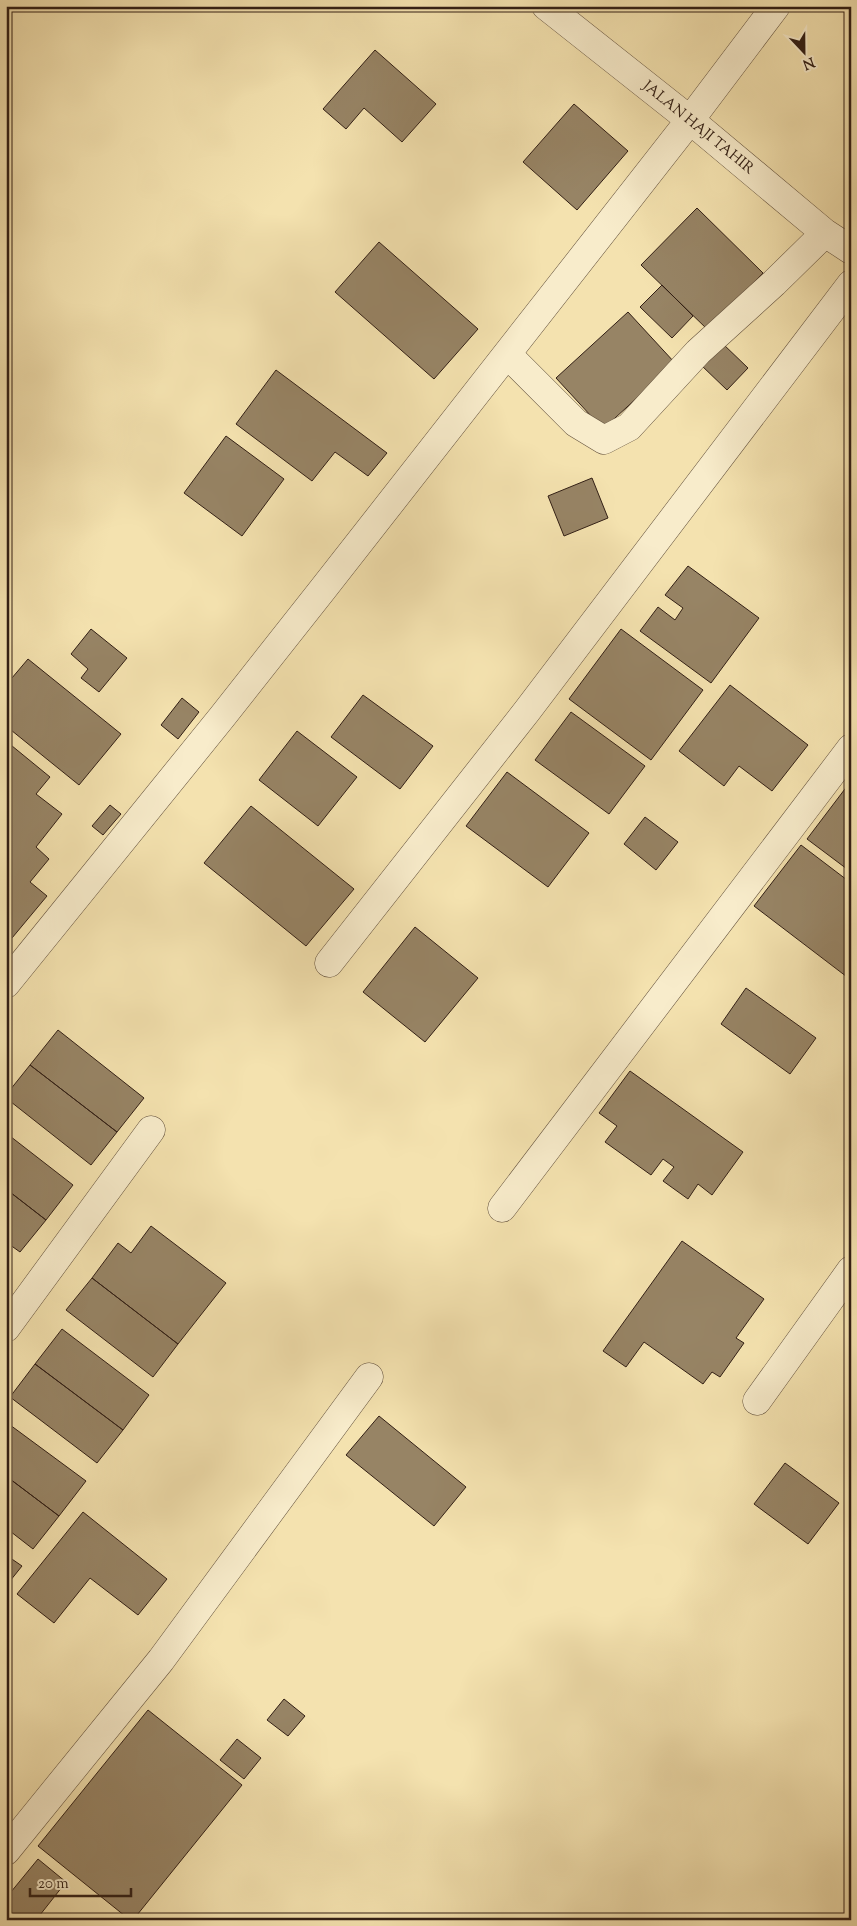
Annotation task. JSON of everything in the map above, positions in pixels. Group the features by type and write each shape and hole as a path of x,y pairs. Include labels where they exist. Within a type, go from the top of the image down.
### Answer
{"street":[{"name":"JALAN HAJI TAHIR","path":"546,6 690,120 825,233 851,250"},
{"path":"6,984 222,718 690,120 776,6"},
{"path":"507,354 576,423 604,440 630,427 698,352 774,283 825,233"},
{"path":"329,963 527,711 851,284"},
{"path":"502,1208 851,748"},
{"path":"6,1328 151,1130"},
{"path":"757,1401 851,1270"},
{"path":"6,1852 161,1660 369,1377"}],"building":[{"path":"375,50 436,104 402,142 364,108 346,129 323,109"},
{"path":"574,104 628,151 577,210 523,162"},
{"path":"697,208 763,273 708,330 641,265"},
{"path":"379,242 478,329 434,379 335,292"},
{"path":"662,285 693,316 672,338 640,307"},
{"path":"628,312 675,363 603,429 556,378"},
{"path":"722,343 748,368 727,390 701,365"},
{"path":"276,370 387,453 368,476 335,452 312,481 236,424"},
{"path":"226,436 284,479 242,536 184,493"},
{"path":"592,478 608,518 564,536 548,496"},
{"path":"688,566 759,618 711,683 640,631 658,607 675,620 683,608 665,595"},
{"path":"91,629 127,658 99,692 81,678 88,669 71,654"},
{"path":"621,629 703,690 651,760 569,699"},
{"path":"28,659 121,734 79,785 6,726 6,685"},
{"path":"730,685 808,745 772,791 739,766 724,786 679,751"},
{"path":"363,695 433,746 400,789 331,737"},
{"path":"182,698 199,712 178,739 161,725"},
{"path":"571,712 645,766 609,814 535,760"},
{"path":"297,731 357,777 318,826 259,780"},
{"path":"6,741 50,777 36,794 62,814 36,847 49,859 30,882 47,896 12,938 6,933"},
{"path":"507,772 589,833 548,887 466,826"},
{"path":"851,781 851,872 807,839"},
{"path":"110,805 121,814 103,835 92,826"},
{"path":"251,806 354,889 306,946 204,863"},
{"path":"645,817 678,842 656,870 624,844"},
{"path":"801,845 851,883 851,980 754,906"},
{"path":"415,927 478,978 425,1042 363,992"},
{"path":"746,988 816,1038 790,1074 721,1024"},
{"path":"58,1030 144,1098 117,1132 30,1065"},
{"path":"30,1065 117,1132 91,1165 6,1098 6,1095"},
{"path":"630,1071 743,1152 712,1195 698,1184 688,1199 663,1181 674,1167 663,1159 651,1175 605,1142 617,1126 599,1113"},
{"path":"6,1133 73,1185 46,1220 6,1189"},
{"path":"6,1189 46,1220 20,1252 6,1242"},
{"path":"151,1226 226,1283 178,1344 92,1278 118,1243 131,1253"},
{"path":"682,1241 764,1299 736,1338 744,1343 720,1377 712,1372 703,1384 644,1342 626,1367 603,1351"},
{"path":"92,1278 178,1344 153,1377 66,1310"},
{"path":"62,1329 149,1395 123,1430 35,1364"},
{"path":"35,1364 123,1430 97,1463 10,1397"},
{"path":"379,1416 466,1487 434,1526 346,1455"},
{"path":"6,1422 86,1481 59,1516 6,1476"},
{"path":"785,1463 839,1503 808,1544 754,1504"},
{"path":"6,1476 59,1516 33,1549 6,1528"},
{"path":"83,1512 167,1579 138,1615 90,1578 54,1623 17,1594"},
{"path":"6,1555 22,1566 6,1586"},
{"path":"284,1699 305,1716 288,1736 267,1720"},
{"path":"148,1710 242,1785 133,1920 130,1920 38,1846"},
{"path":"237,1739 261,1758 244,1779 220,1760"},
{"path":"38,1859 66,1882 36,1920 6,1920 6,1898"}]}
